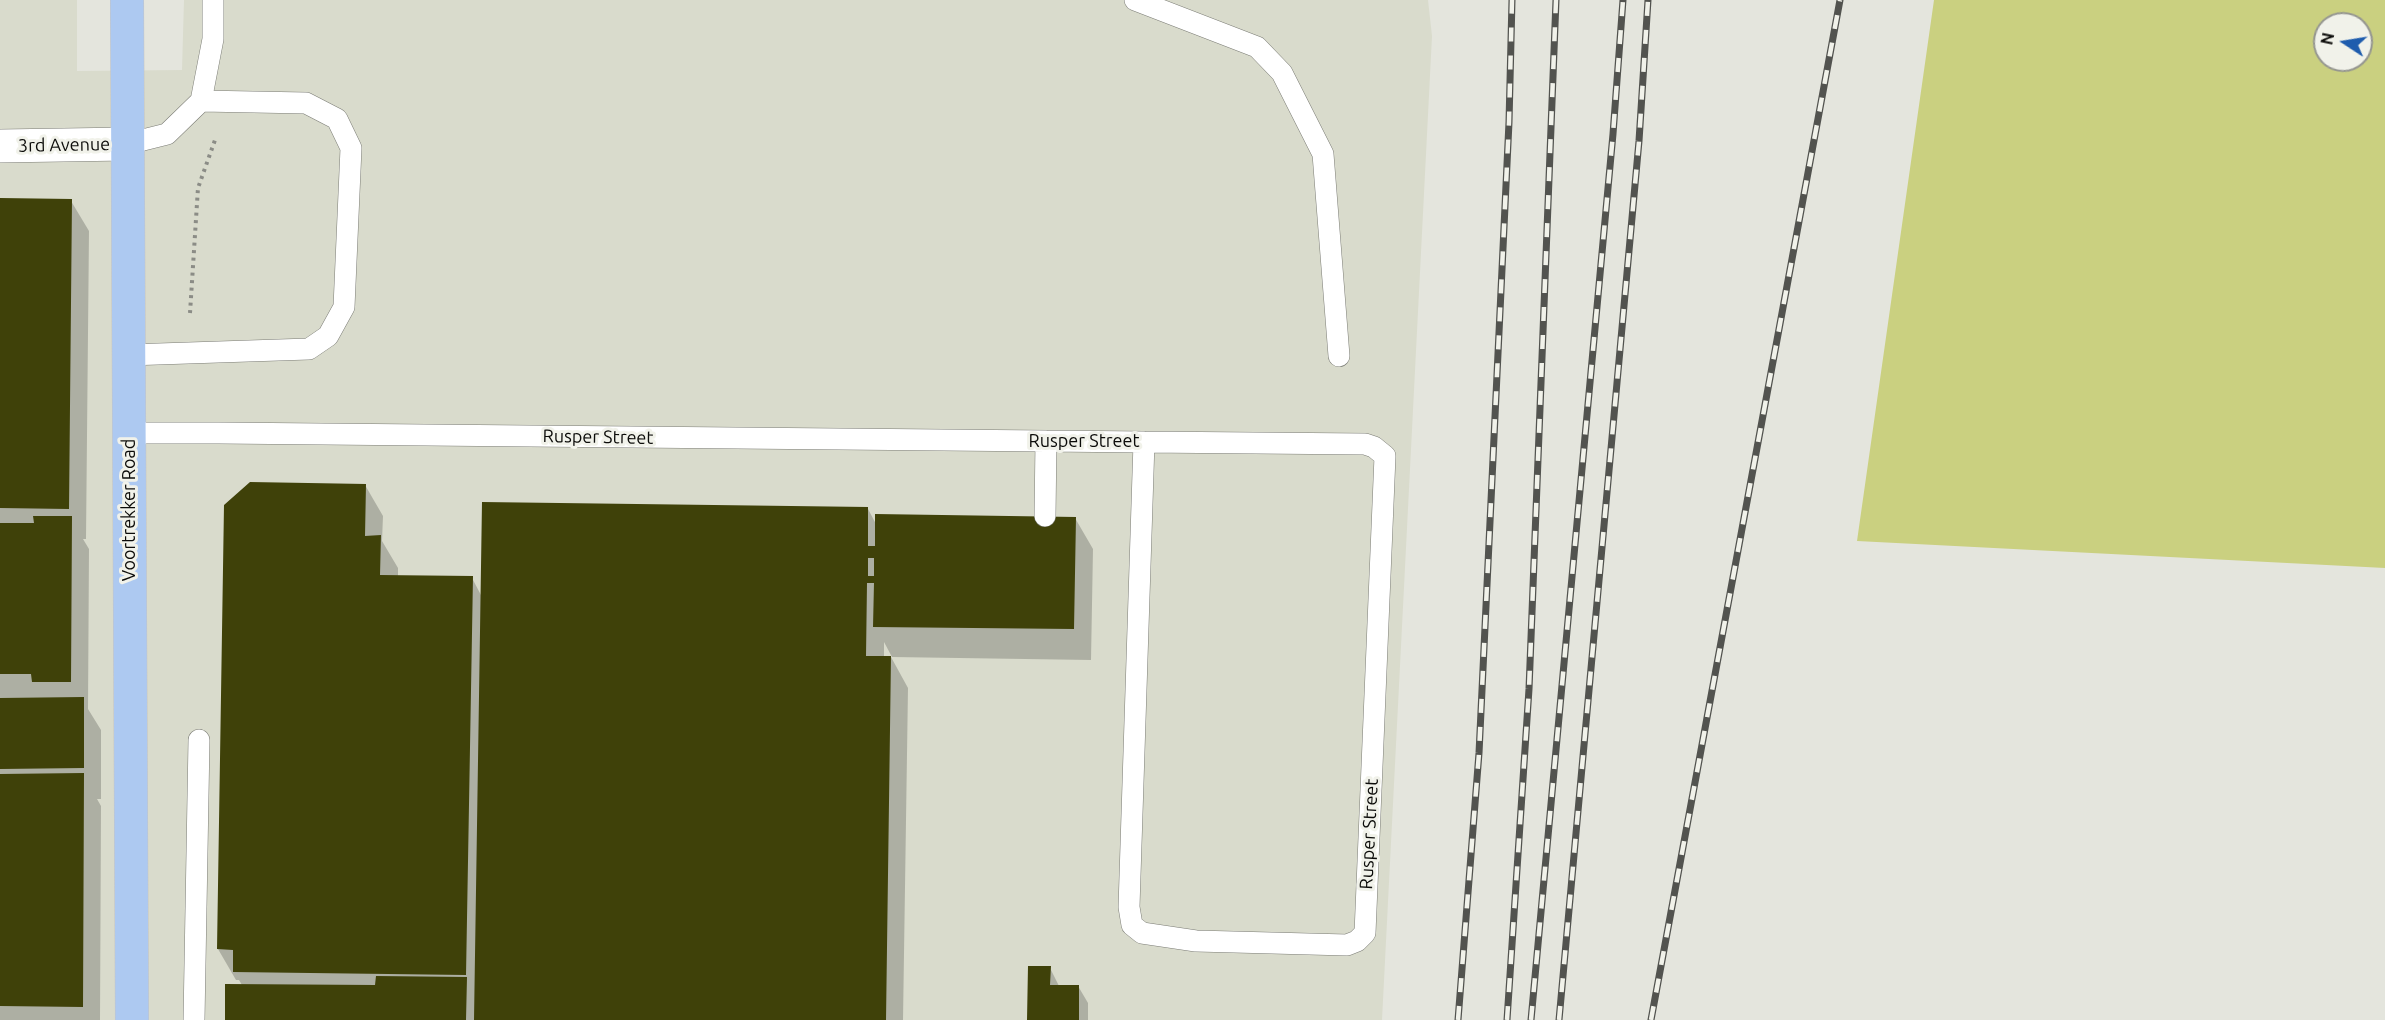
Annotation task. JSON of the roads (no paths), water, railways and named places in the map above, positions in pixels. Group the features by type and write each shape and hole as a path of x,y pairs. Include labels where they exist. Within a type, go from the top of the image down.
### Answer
{"main road":[{"name":"Voortrekker Road","path":"127,0 132,1020"}],"street":[{"name":"3rd Avenue","path":"0,146 127,144"}],"lane":[{"path":"127,144 167,134 201,101 213,39 213,0"},
{"path":"1135,0 1257,47 1282,73 1323,154 1339,356"},
{"path":"128,355 309,349 328,336 344,307 351,148 337,119 306,103 201,101"},
{"name":"Rusper Street","path":"129,433 1046,441 1365,444 1386,456 1365,933 1357,941 1347,945 1197,941 1142,933 1132,925 1129,907 1143,442"},
{"path":"1045,516 1046,441"},
{"path":"194,1020 199,740"}],"railway":[{"path":"1458,1020 1479,753 1509,122 1512,0"},
{"path":"1507,1020 1529,689 1556,0"},
{"path":"1531,1020 1613,134 1623,0"},
{"path":"1559,1020 1639,141 1648,0"},
{"path":"1651,1020 1840,0"}]}
